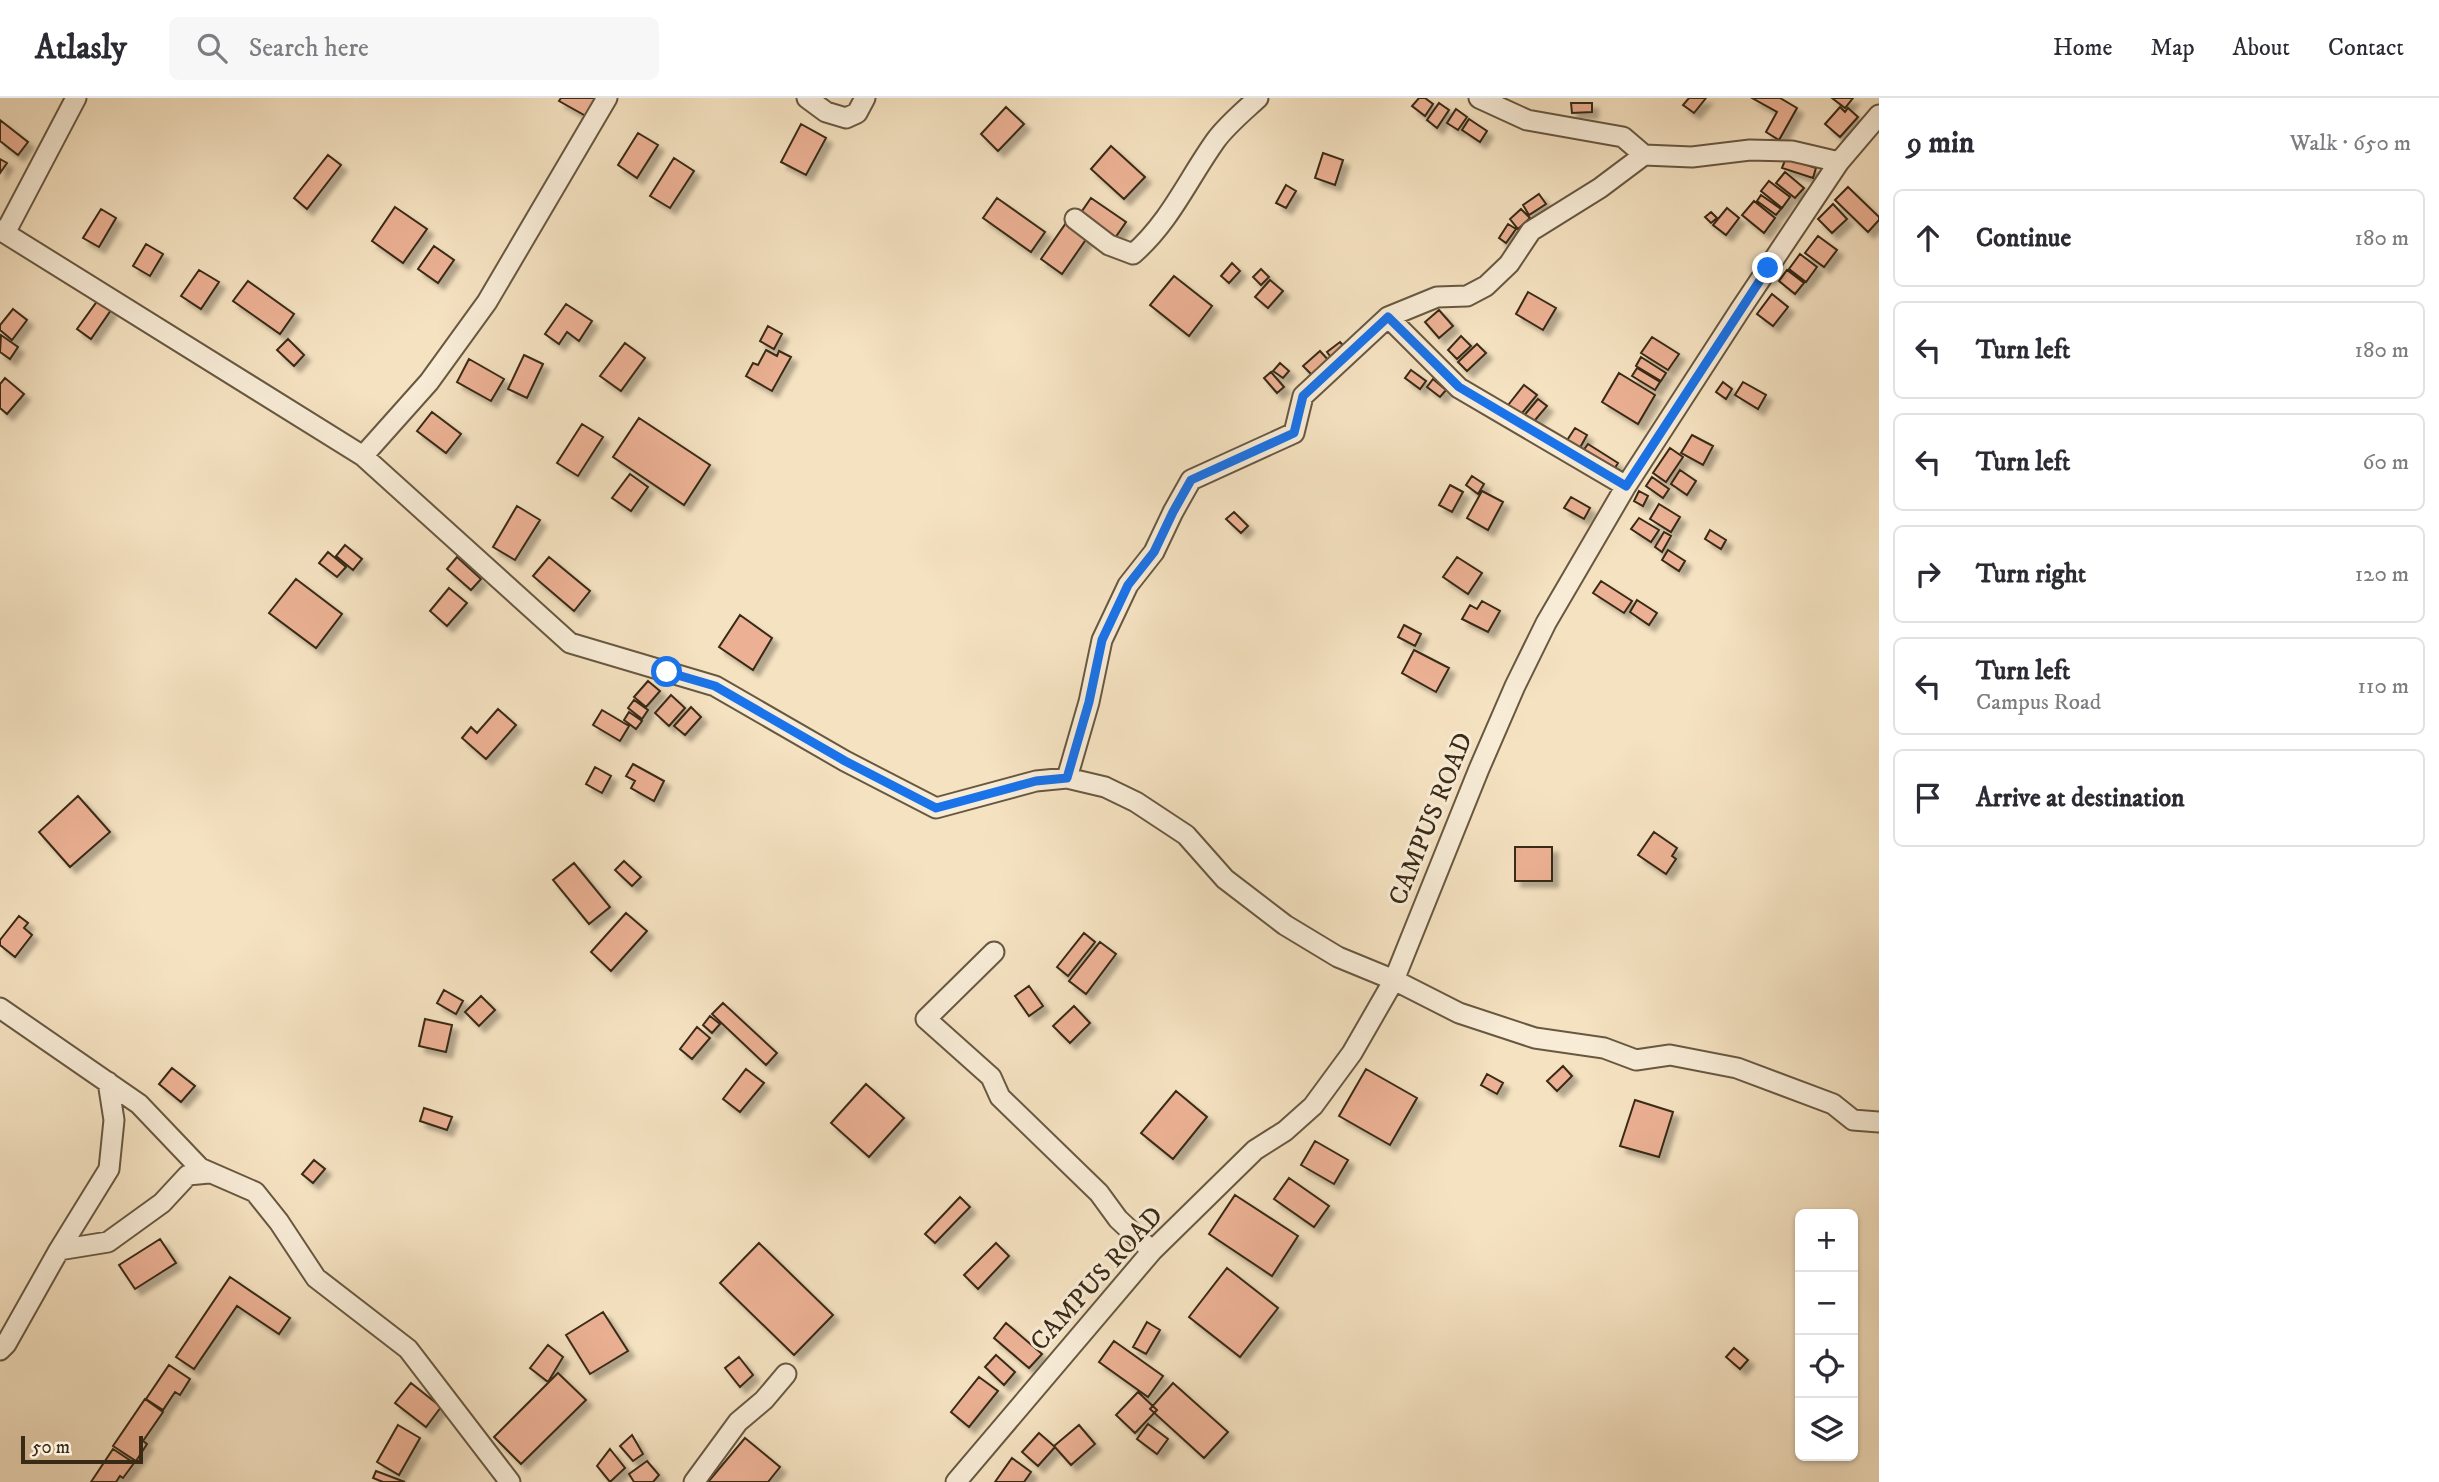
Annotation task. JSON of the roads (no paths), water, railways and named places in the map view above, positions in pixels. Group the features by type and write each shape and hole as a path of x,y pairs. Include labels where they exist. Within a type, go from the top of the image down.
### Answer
{"street":[{"path":"75,98 2,231 363,456 570,643 715,686 845,761 936,808 1036,781 1067,778 1105,787 1136,802 1186,835 1225,879 1285,925 1338,957 1459,1013 1535,1038 1604,1048 1636,1060 1670,1055 1737,1068 1833,1104 1853,1120 1879,1122"},
{"path":"363,456 429,382 487,302 607,98"},
{"path":"807,98 826,111 846,118 857,113 865,98"},
{"path":"1075,219 1109,245 1133,254 1168,217 1217,138 1258,98"},
{"path":"1479,98 1527,120 1623,137 1644,155 1692,157 1750,150 1792,151 1839,162"},
{"name":"CAMPUS ROAD","path":"956,1482 1152,1251 1255,1150 1284,1131 1313,1106 1352,1053 1394,981 1474,781 1546,623 1626,486 1839,162 1879,115"},
{"path":"1067,778 1089,702 1102,640 1128,585 1154,552 1191,480 1294,433 1303,396 1388,317 1437,297 1467,296 1486,286 1509,264 1531,230 1600,188 1644,155"},
{"path":"1388,317 1459,387 1626,486"},
{"path":"994,952 926,1019 991,1077 1000,1097 1099,1193 1118,1219 1152,1251"},
{"path":"0,1008 139,1104 200,1168 255,1192 279,1222 316,1278 408,1349 509,1482"},
{"path":"0,1350 109,1169 114,1120 108,1082"},
{"path":"59,1251 108,1242 162,1203 188,1175 209,1173"},
{"path":"694,1482 738,1422 764,1400 786,1374"}]}
